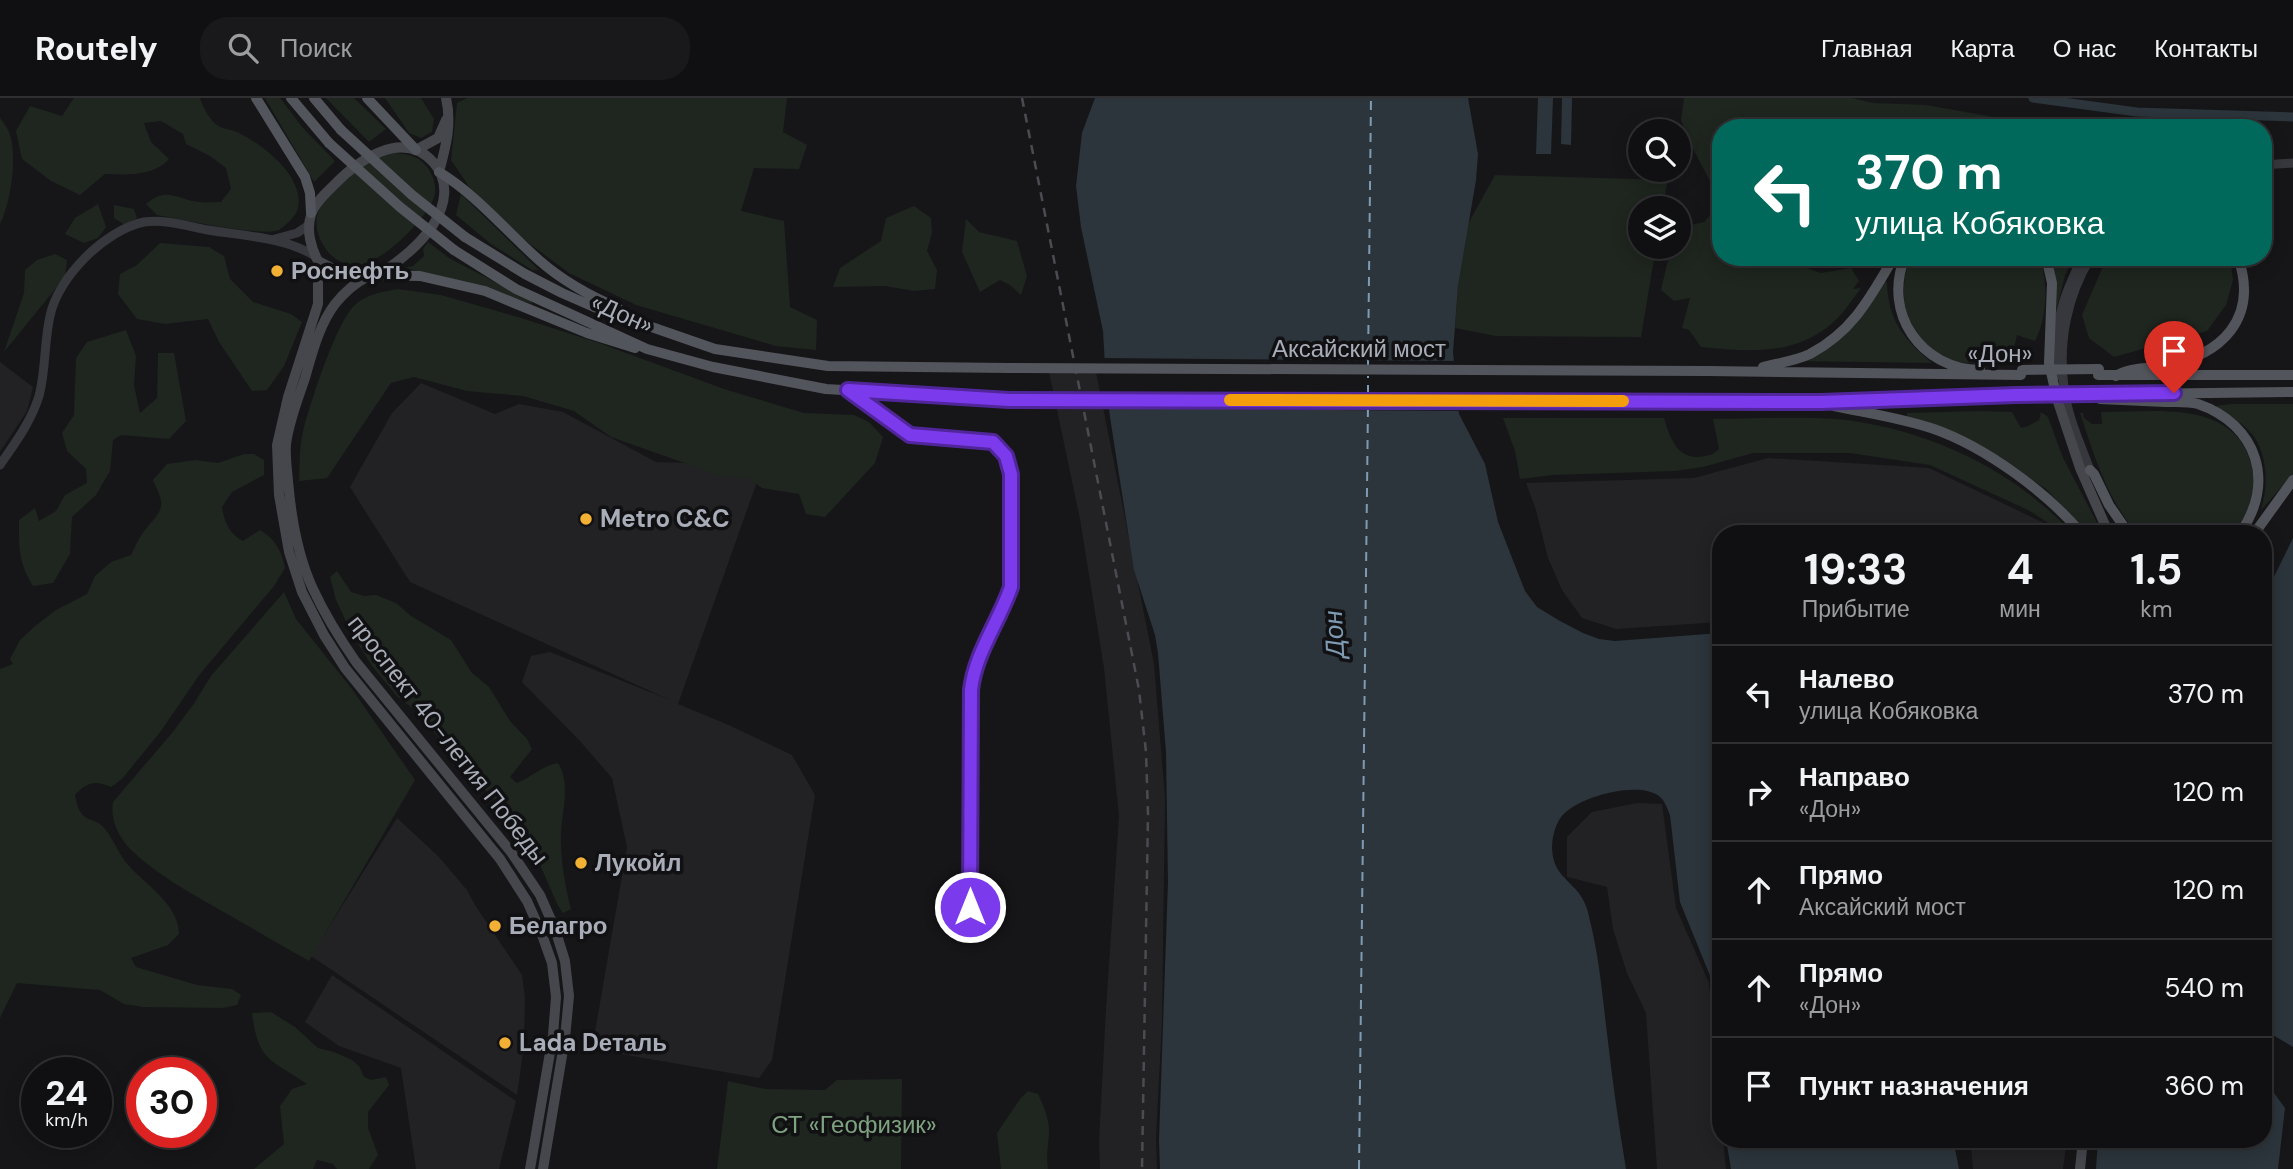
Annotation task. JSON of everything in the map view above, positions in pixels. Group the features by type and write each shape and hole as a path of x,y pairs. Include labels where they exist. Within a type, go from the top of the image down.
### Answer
{"main road":[{"path":"256,98 305,177 310,193 310,219 317,259 343,274 420,276 485,291 630,348 647,349"},
{"name":"«Дон»","path":"291,98 329,143 400,207 454,250 516,289 647,349 713,368 826,389 1009,400 1821,402 1987,396 2100,397 2293,392"},
{"name":"«Дон»","path":"314,98 341,130 412,195 464,237 525,274 594,307 715,349 828,366 1009,368"},
{"path":"367,98 416,150 435,164 445,192 443,207 432,226 406,253 386,269 371,275"},
{"path":"310,219 322,197 358,163 381,150 416,150 438,138 443,129 447,102"},
{"path":"439,172 449,133 447,102"},
{"path":"439,172 457,183 541,262 571,284 598,300 675,334"},
{"name":"проспект 40-летия Победы","path":"317,259 318,304 288,397 277,445 279,495 289,552 302,592 345,668 500,859 527,901 552,963 555,1003 553,1035 530,1169"},
{"path":"1748,371 1809,354 1838,336 1865,307 1889,266"},
{"path":"1902,266 1897,285 1897,299 1905,322 1923,348 1940,361 1974,370 2021,373"},
{"path":"2048,266 2052,283 2049,363 2057,399 2080,468 2105,525"},
{"path":"2105,374 2180,362 2212,350 2230,332 2241,307 2244,277 2241,266"},
{"name":"проспект 40-летия Победы","path":"371,275 347,292 334,306 312,353 290,423 286,447 289,495 300,551 312,587 334,629 356,662 511,852 540,895 555,929 565,961 568,1003 565,1038 543,1169"},
{"name":"Аксайский мост","path":"1009,368 1708,371"},
{"name":"«Дон»","path":"1708,371 2293,374"},
{"path":"2100,397 2197,404 2238,428 2252,448 2259,475 2258,497 2246,525"},
{"path":"1821,402 1934,429 1973,448 2041,492 2075,525"},
{"path":"2090,470 2112,525"},
{"path":"2090,470 2123,525"},
{"path":"2260,525 2293,480"},
{"path":"555,1003 568,1003"},
{"path":"2080,1169 2082,1148"}],"street":[{"path":"2272,159 2293,160"},
{"path":"2272,164 2293,160"},
{"path":"267,240 297,233 310,219"},
{"path":"0,465 30,419 38,397 54,303 72,273 102,243 120,231 146,222 168,222 293,245 317,259"},
{"path":"2057,399 2055,347 2059,315 2078,266"},
{"path":"2086,266 2066,317 2063,348 2064,388 2071,418 2090,470"},
{"path":"848,390 910,435 993,442 1006,456 1011,474 1011,587 979,656 971,690 970,907"}],"shaded area":[{"path":"0,362 33,387 27,411 0,452"},
{"path":"1049,372 1096,372 1154,664 1165,798 1157,1169 1100,1169 1106,1009 1119,816 1104,668 1080,519"},
{"path":"421,383 495,414 519,404 563,412 656,462 763,465 678,704 792,755 815,795 772,1060 759,1078 592,1049 627,847 612,778 522,682 531,656 550,652 670,700 410,582 350,487 392,413"},
{"path":"1768,458 1929,468 2044,525 1712,525 1712,623 1616,629 1582,618 1562,590 1548,558 1526,483 1694,478"},
{"path":"1637,803 1662,804 1676,908 1709,983 1712,1017 1712,1148 1724,1148 1726,1169 1657,1169 1646,1013 1627,973 1613,929 1607,887 1567,877 1567,837 1592,812"},
{"path":"397,818 438,856 467,890 522,975 525,998 524,1045 517,1095 311,956"},
{"path":"332,975 516,1101 499,1169 416,1169 401,1068 339,1046 305,1022"},
{"path":"1971,1148 2066,1148 2063,1169 1973,1169"}],"green space":[{"path":"74,98 200,98 211,120 217,125 235,131 259,145 281,164 296,187 299,199 296,213 281,229 269,232 157,215 146,204 160,196 172,195 202,202 221,202 231,189 226,168 186,144 183,134 161,121 144,123 151,142 169,159 156,169 131,174 105,174 80,195 51,181 22,159 16,131 30,106 62,116"},
{"path":"265,98 280,98 303,128 335,161 314,182"},
{"path":"326,98 354,98 386,129 369,142"},
{"path":"385,98 421,98 434,119 432,132 421,138 409,133"},
{"path":"467,98 787,98 783,132 807,145 799,169 754,168 741,211 784,221 790,307 817,320 816,350 776,346 636,305 569,273 522,238 470,188 451,160 457,103"},
{"path":"1684,98 1852,98 1873,103 1926,105 2005,119 1712,119 1712,185 1692,147 1691,119 1681,119"},
{"path":"0,118 12,141 13,165 7,204 0,224"},
{"path":"390,153 404,154 422,161 434,182 433,200 420,220 387,252 363,264 352,266 339,261 331,255 318,234 318,213 328,198 355,171 373,157"},
{"path":"1495,175 1668,182 1665,196 1628,196 1628,259 1654,259 1641,337 1496,336 1455,328 1458,286 1468,224"},
{"path":"461,194 539,270 532,270 491,244 456,215"},
{"path":"98,204 106,227 98,238 84,243 65,234 75,218"},
{"path":"114,205 134,209 137,218 125,225 114,218"},
{"path":"914,206 931,218 932,233 927,251 937,270 935,289 914,291 885,286 833,287 840,268 881,241 886,218"},
{"path":"1712,213 1712,266 1800,266 1821,273 1851,268 1859,281 1853,289 1861,288 1834,322 1798,343 1767,350 1701,347 1689,330 1682,328 1690,298 1674,301 1661,290 1668,259 1691,259 1691,225 1704,222"},
{"path":"966,219 979,232 1017,241 1027,276 1021,295 1000,280 980,292 962,252"},
{"path":"428,242 449,258 531,301 532,304 474,284 404,268 413,266 424,256 423,249"},
{"path":"160,243 209,247 224,256 230,279 253,302 291,314 302,322 284,366 267,390 252,391 219,342 208,319 165,324 137,319 118,294 120,274 137,265"},
{"path":"55,254 67,260 65,277 4,352 24,293 25,270 37,260"},
{"path":"1908,266 2042,266 2045,300 2042,322 2035,341 2017,335 2011,361 1966,363 1941,356 1919,338 1912,326 1904,299"},
{"path":"2070,266 2055,316 2054,267"},
{"path":"2103,266 2231,266 2233,280 2226,305 2207,331 2114,357 2089,338 2082,315"},
{"path":"1882,281 1887,282 1891,308 1899,328 1913,346 1932,363 1795,361 1840,337"},
{"path":"398,289 441,295 518,317 599,343 727,390 804,413 854,415 869,422 883,437 875,463 825,517 806,514 799,494 762,488 748,478 724,477 611,437 574,411 523,396 467,391 414,377 391,383 327,478 299,481 301,444 306,420 324,366 346,316 363,299"},
{"path":"126,330 136,356 134,385 140,413 157,398 158,353 174,353 186,421 169,439 121,435 113,440 110,471 96,495 72,517 70,554 53,583 33,586 22,562 19,520 35,508 39,521 56,511 65,495 87,483 86,469 67,451 62,433 74,415 76,358 87,342"},
{"path":"2293,404 2293,474 2261,510 2266,473 2259,446 2246,428 2215,406"},
{"path":"2012,412 2021,428 2039,420 2041,412 2048,417 2063,458 2098,525 2081,525 2046,489 2004,461 1907,417 1907,413"},
{"path":"2101,412 2173,412 2196,415 2217,422 2234,434 2247,452 2254,477 2252,501 2240,523 2130,525 2118,507 2096,461 2080,413 2092,424 2102,424"},
{"path":"1503,418 1664,418 1679,450 1699,457 1710,455 1719,449 1713,419 1837,419 1902,431 1965,455 2023,489 2064,525 2051,525 2028,510 1930,465 1850,453 1753,453 1703,467 1675,471 1553,475 1520,479 1515,451"},
{"path":"244,454 254,454 264,460 264,475 232,492 222,507 226,522 234,535 243,541 260,530 270,537 282,556 285,568 274,586 200,674 161,731 122,779 111,787 100,783 83,787 75,795 80,812 105,829 125,862 168,905 178,924 179,934 168,945 131,958 136,967 197,985 232,989 241,995 237,1005 223,1008 143,1007 124,1004 100,990 17,983 0,1018 0,669 13,664 10,659 20,640 35,626 56,610 87,594 95,576 111,562 131,555 161,507 160,496 153,480 167,464 195,460 218,463"},
{"path":"337,571 351,592 364,596 376,595 396,603 411,616 451,640 472,673 489,687 510,721 527,739 532,749 510,777 517,783 547,766 558,763 565,788 561,852 571,909 563,913 558,906 534,851 508,815 421,715 397,696 372,666 353,636 336,600 330,577"},
{"path":"284,592 296,619 352,689 415,780 309,961 185,890 151,867 126,845 116,828 113,815 113,802 172,733 211,676"},
{"path":"271,1012 295,1027 318,1048 352,1060 359,1066 364,1077 371,1080 386,1077 389,1085 368,1112 368,1128 378,1155 369,1169 337,1169 333,1164 317,1160 313,1169 254,1169 284,1144 280,1106 292,1089 307,1084 275,1063 262,1050 252,1013"},
{"name":"СТ «Геофизик»","path":"902,1079 901,1169 717,1169 728,1081 765,1089 825,1090 837,1080"},
{"path":"1028,1091 1038,1094 1048,1119 1048,1169 1001,1169 997,1133"}],"water":[{"name":"Дон","path":"1095,98 1468,98 1478,154 1458,286 1453,352 1459,414 1485,464 1498,522 1525,591 1537,607 1599,639 1615,641 1712,634 1712,981 1680,902 1670,815 1659,796 1649,791 1623,790 1593,797 1561,817 1553,836 1553,856 1560,873 1583,899 1588,913 1599,966 1626,1169 1160,1169 1168,882 1166,752 1158,653 1155,635 1134,570 1110,417 1103,331 1081,227 1076,186 1082,133"},
{"path":"1538,98 1553,98 1551,154 1536,154"},
{"path":"1562,98 1572,98 1571,145 1561,144"},
{"path":"2293,538 2293,1047 2272,1034 2272,581"},
{"path":"2272,1093 2285,1108 2278,1169 2096,1169 2097,1148 2272,1148"},
{"path":"1728,1148 1955,1148 1959,1169 1731,1169"}],"pier":[{"path":"1101,358 1457,361 1462,411 1105,408"}],"waterway":[{"path":"2033,98 2137,112 2293,117"}],"ferry route":[{"path":"1368,366 1371,98"},
{"path":"1368,376 1368,394"},
{"path":"1359,1169 1368,404"}],"railway":[{"path":"1022,98 1139,690 1146,752 1148,814 1142,1169"}],"slow traffic":[{"path":"1230,400 1623,401"}],"place":[{"name":"Роснефть","path":"277,271"},
{"name":"Metro C&C","path":"586,519"},
{"name":"Лукойл","path":"581,863"},
{"name":"Белагро","path":"495,926"},
{"name":"Lada Dеталь","path":"505,1043"}],"route":[{"path":"970,907 971,690 979,656 1011,587 1011,474 1006,456 993,442 910,435 848,390 1009,400 1821,402 2174,393"}]}
